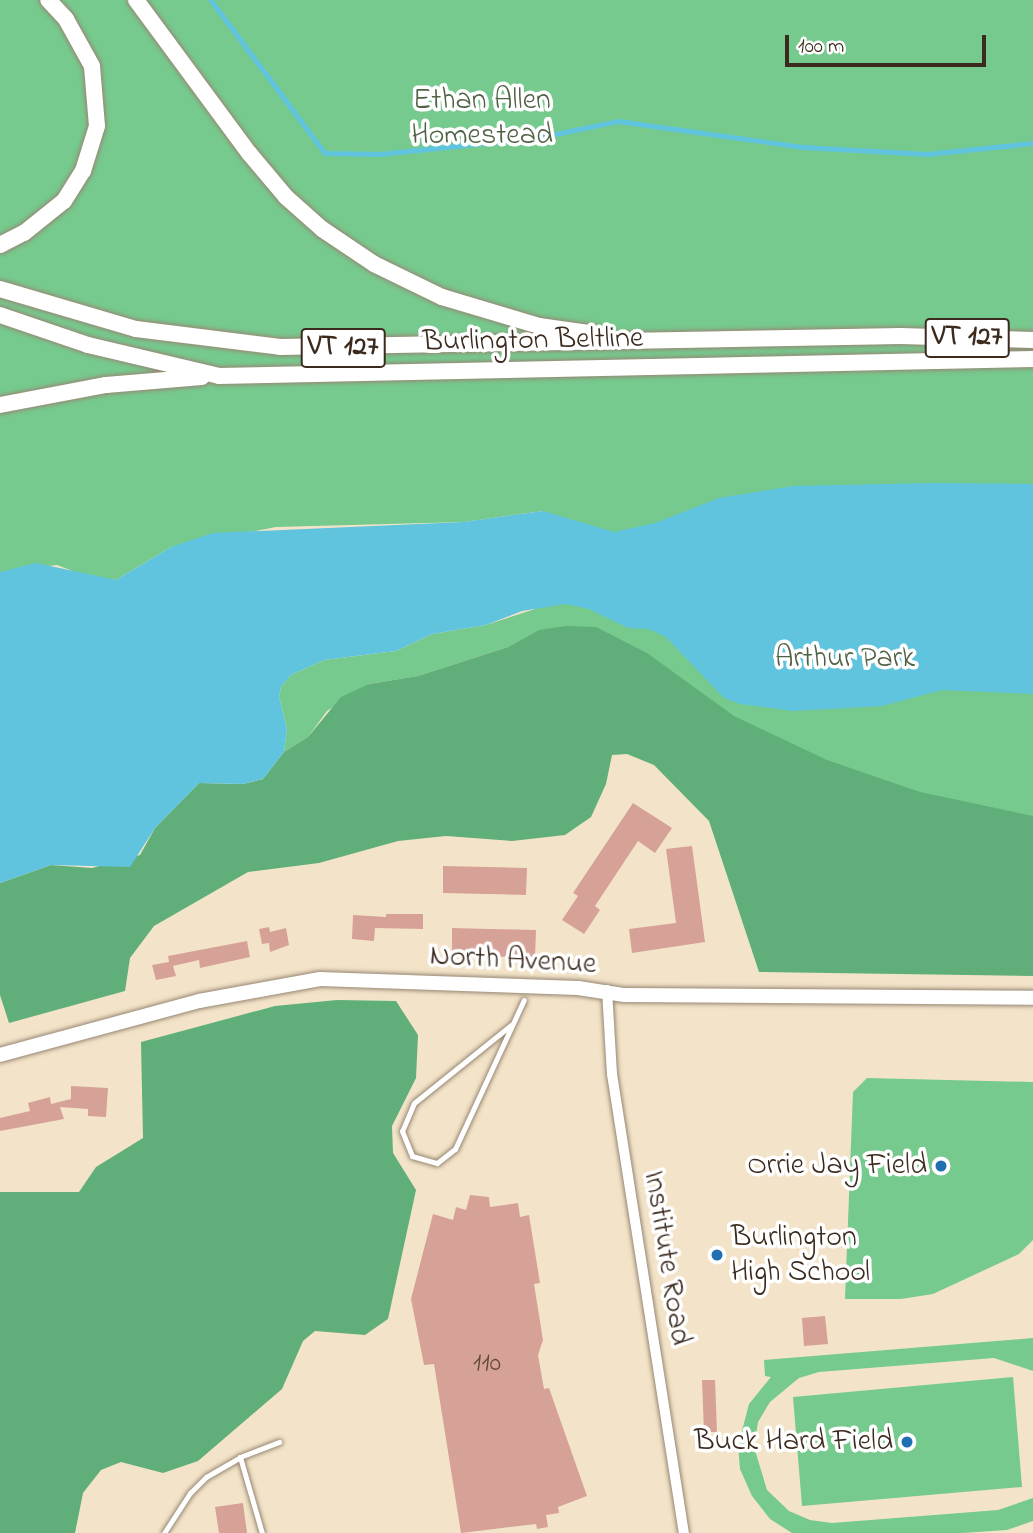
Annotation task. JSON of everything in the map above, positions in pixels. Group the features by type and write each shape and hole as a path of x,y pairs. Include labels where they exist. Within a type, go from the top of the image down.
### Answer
{"main road":[{"path":"0,244 24,233 64,201 83,171 97,126 92,66 66,19 48,0"},
{"path":"136,0 286,197 374,264 442,297 539,326 694,341"},
{"name":"Burlington Beltline","path":"0,289 112,324 245,345 354,348 901,335 1033,340"},
{"name":"Burlington Beltline","path":"0,315 88,345 219,376 1033,359"},
{"path":"0,405 106,385 219,376"},
{"name":"North Avenue","path":"0,1055 287,982 320,979 607,990 663,996 1033,998"}],"street":[{"name":"Institute Road","path":"607,990 612,1074 684,1533"}],"lane":[{"path":"511,1025 414,1103 402,1131 412,1156 437,1163 455,1149 524,1000"},
{"path":"164,1533 190,1493 240,1457 279,1443"},
{"path":"240,1457 262,1533"}],"green space":[{"path":"0,0 1033,0 1033,976 724,809 538,631 508,647 418,676 369,684 327,711 308,737 284,752 287,729 279,697 281,687 291,675 324,660 396,651 432,634 486,625 535,609 543,511 464,522 276,527 171,547 116,580 88,577 57,565 0,572"},
{"path":"566,626 596,627 647,653 734,716 827,760 920,792 1033,816 1033,976 759,972 709,821 654,765 627,754 612,755 606,784 591,817 565,835 512,841 446,836 398,841 319,863 248,872 154,926 130,958 125,991 9,1023 0,995 0,883 51,865 92,868 140,855 155,828 199,783 243,784 263,779 284,752 308,737 341,697 369,684 418,676 508,647 539,630"},
{"path":"337,1000 396,1001 418,1035 416,1078 392,1126 393,1153 416,1190 388,1319 365,1335 315,1331 303,1341 282,1389 198,1461 163,1473 121,1462 101,1470 83,1493 75,1533 0,1533 0,1192 79,1192 96,1167 143,1138 141,1042 275,1006"},
{"name":"Orrie Jay Field","path":"867,1078 1033,1082 1033,1240 1019,1254 933,1294 901,1299 845,1299 853,1092"},
{"path":"1033,1338 1033,1371 994,1358 819,1372 799,1378 770,1402 758,1422 754,1447 767,1490 789,1511 810,1520 832,1523 998,1510 1033,1498 1033,1521 1007,1530 963,1533 792,1533 770,1519 752,1496 740,1469 738,1446 749,1404 771,1377 765,1376 764,1360"},
{"name":"Buck Hard Field","path":"1013,1377 1022,1487 802,1506 793,1397"}],"water":[{"path":"1033,484 1033,694 942,690 882,706 794,711 740,704 724,698 666,637 649,629 628,628 589,609 566,604 522,611 486,625 432,634 396,651 324,660 291,675 281,687 279,697 287,729 284,752 263,779 243,784 199,783 155,828 130,867 51,865 0,883 0,572 36,563 116,580 171,547 213,533 463,522 543,511 614,532 655,523 719,498 793,486"}],"building":[{"path":"633,803 672,828 655,853 638,841 595,906 600,910 584,934 562,920 578,896 573,893"},
{"path":"692,846 705,942 632,953 629,929 676,923 666,849"},
{"path":"443,866 527,868 526,895 443,893"},
{"path":"386,914 423,914 423,929 375,928 374,941 352,939 353,915 386,917"},
{"path":"269,927 270,932 286,928 289,945 270,952 269,943 262,944 259,929"},
{"path":"452,928 536,930 535,957 452,956"},
{"path":"247,941 250,957 200,968 199,960 173,966 176,976 156,980 152,965 169,962 168,956"},
{"path":"71,1086 108,1088 106,1117 88,1116 88,1109 60,1107 64,1119 0,1131 0,1118 30,1111 28,1103 50,1097 51,1104 71,1099"},
{"path":"470,1195 489,1197 490,1207 518,1203 520,1217 529,1215 540,1283 534,1284 543,1340 538,1355 544,1389 549,1388 587,1496 558,1507 559,1513 546,1515 548,1527 537,1529 536,1524 461,1533 434,1364 424,1365 411,1299 433,1214 453,1220 456,1207 466,1210"},
{"path":"825,1316 828,1344 804,1346 802,1318"},
{"path":"702,1380 715,1380 717,1432 704,1432"},
{"path":"243,1503 247,1533 219,1533 215,1507"}],"waterway":[{"path":"211,0 325,153 380,154 541,137 618,121 804,147 927,154 1033,143"}],"place":[{"name":"Orrie Jay Field","path":"941,1166"},
{"name":"Burlington High School","path":"717,1255"},
{"name":"Buck Hard Field","path":"907,1442"}],"park label":[{"name":"Ethan Allen Homestead","path":"482,118"},
{"name":"Arthur Park","path":"845,659"}]}
